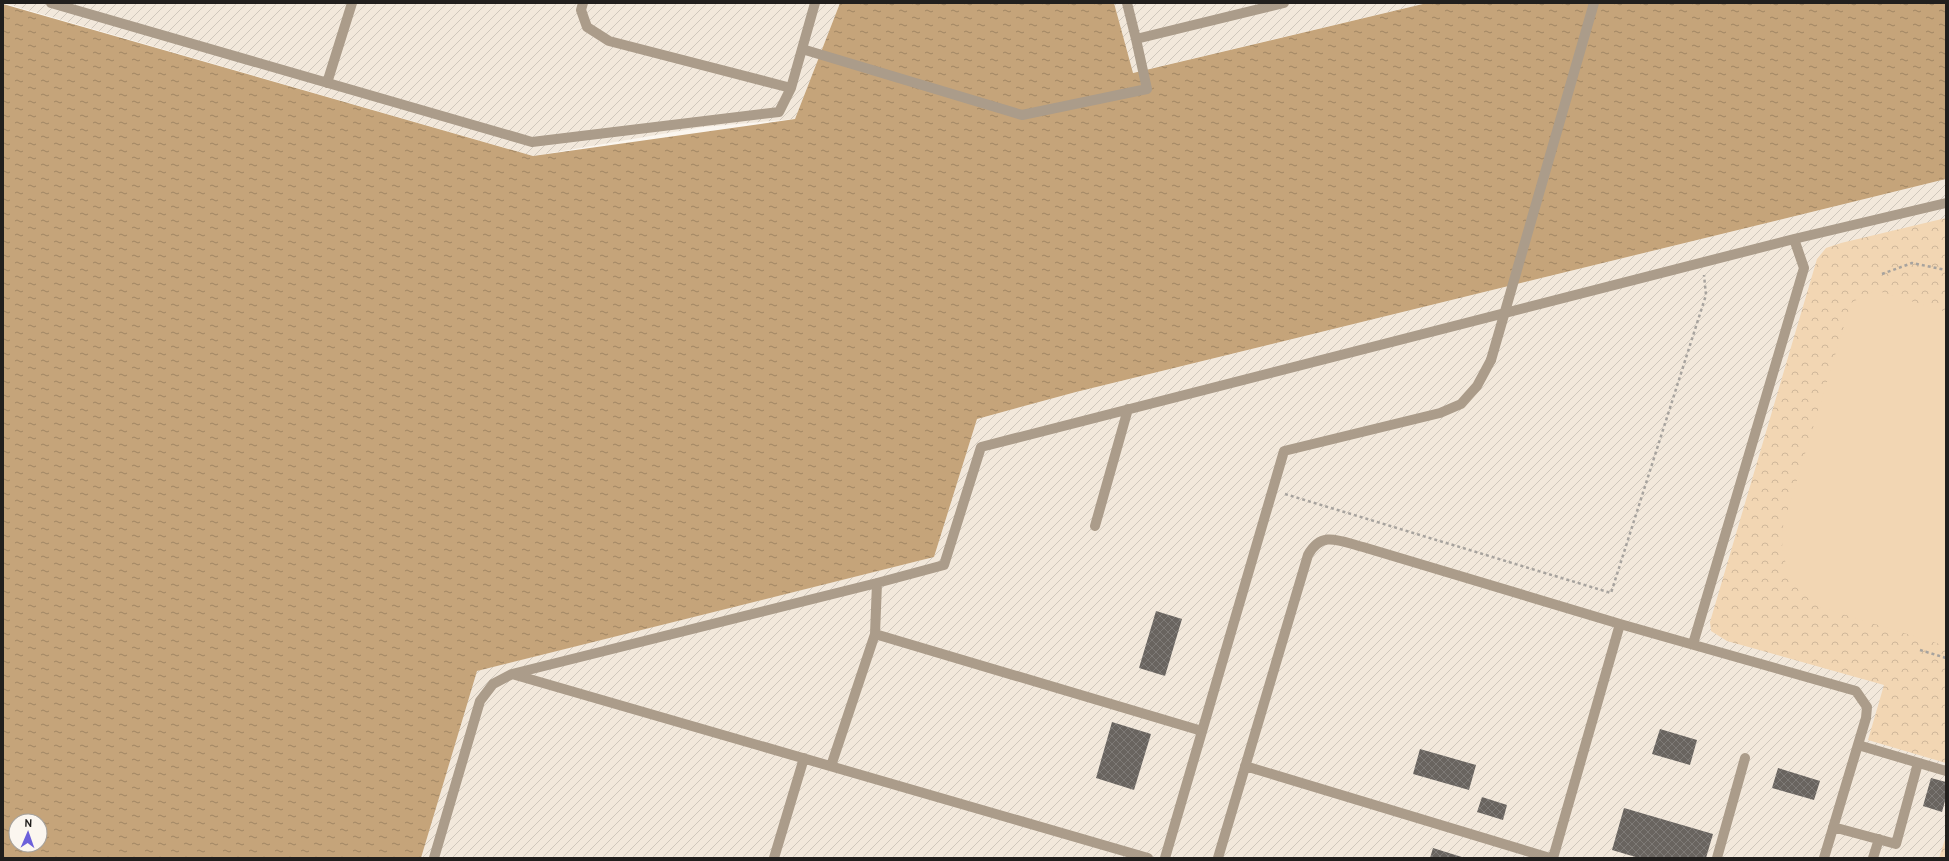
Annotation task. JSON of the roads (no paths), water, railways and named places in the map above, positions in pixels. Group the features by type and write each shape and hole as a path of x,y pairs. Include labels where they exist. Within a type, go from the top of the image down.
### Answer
{"street":[{"path":"51,3 532,142 779,112 791,88 815,3"},
{"path":"327,83 352,3"},
{"path":"583,3 581,10 587,27 609,41 791,88"},
{"path":"802,48 1022,116 1147,89 1127,3"},
{"path":"1136,39 1284,3"},
{"path":"1165,858 1284,451 1440,413 1461,404 1477,386 1491,360 1594,3"},
{"path":"434,858 480,701 493,684 512,674 944,565 981,447 1794,239 1946,203"},
{"path":"1693,644 1804,268 1794,239"},
{"path":"1095,526 1128,409"},
{"path":"1218,858 1308,556 1313,545 1323,539 1363,546 1620,624 1856,691 1867,707 1858,745 1824,858"},
{"path":"831,766 875,634 877,583"},
{"path":"1245,766 1551,858 1620,624"},
{"path":"875,634 1202,731"},
{"path":"512,674 1148,858"},
{"path":"1858,745 1946,771"},
{"path":"774,858 804,758"},
{"path":"1717,858 1745,758"},
{"path":"1833,827 1896,844 1918,763"},
{"path":"1873,858 1879,839"}],"water":[{"path":"840,3 1114,3 1133,73 1427,3 1946,3 1946,179 1076,392 977,419 934,557 477,671 421,858 3,858 3,4 533,156 795,119"}]}
